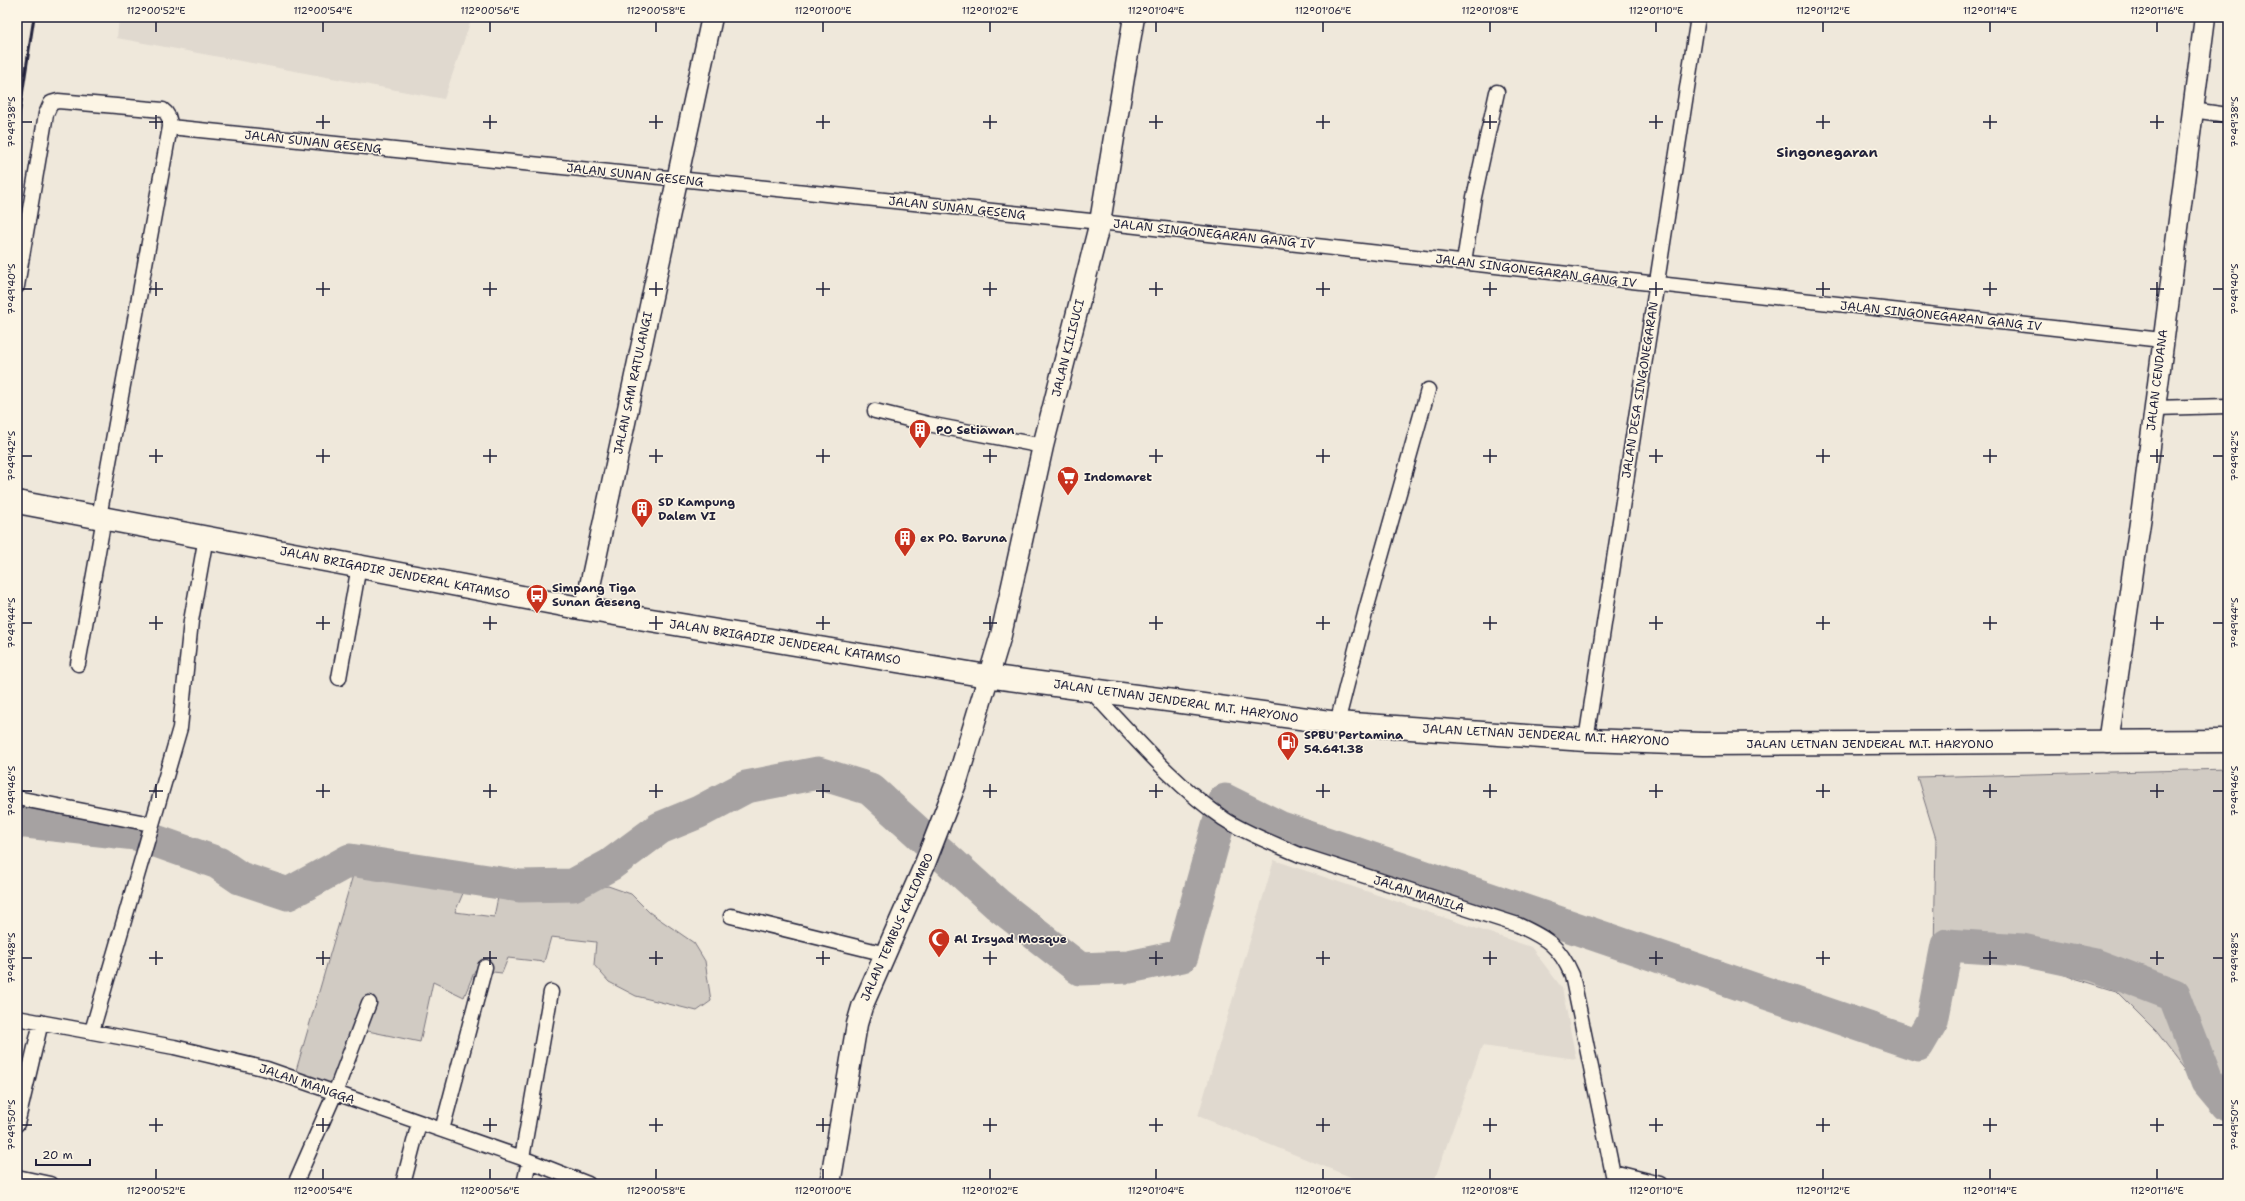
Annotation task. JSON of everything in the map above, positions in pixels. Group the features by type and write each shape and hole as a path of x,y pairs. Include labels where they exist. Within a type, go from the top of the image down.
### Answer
{"main road":[{"name":"JALAN BRIGADIR JENDERAL KATAMSO","path":"17,502 585,609 987,676"},
{"name":"JALAN LETNAN JENDERAL M.T. HARYONO","path":"987,676 1337,723 1586,740 1703,744 2108,743 2228,741"}],"street":[{"name":"JALAN SAM RATULANGI","path":"585,609 712,17"},
{"name":"JALAN KILISUCI","path":"987,676 1001,635 1043,446 1100,222 1134,17"},
{"name":"JALAN DESA SINGONEGARAN","path":"1586,740 1698,17"},
{"name":"JALAN CENDANA","path":"2108,743 2142,509 2162,340 2204,17"},
{"path":"1464,262 1474,197 1497,92"},
{"path":"17,286 46,114 51,103 58,102 163,110 168,116 170,127 78,664"},
{"path":"2192,110 2228,115"},
{"name":"JALAN SUNAN GESENG","path":"170,127 1100,222"},
{"name":"JALAN SINGONEGARAN GANG IV","path":"1100,222 2162,340"},
{"path":"1337,723 1366,610 1428,390"},
{"path":"2154,408 2228,406"},
{"path":"875,411 928,424 1043,446"},
{"path":"92,1031 180,728 191,620 206,537"},
{"path":"339,678 359,566"},
{"name":"JALAN TEMBUS KALIOMBO","path":"830,1184 857,1024 862,1006 938,833 957,781 987,676"},
{"name":"JALAN MANILA","path":"1090,690 1170,775 1220,816 1266,841 1300,855 1518,925 1538,934 1555,945 1565,958 1572,975 1614,1178"},
{"path":"17,798 153,820"},
{"path":"731,916 886,954"},
{"path":"442,1130 485,967"},
{"path":"524,1184 526,1160 551,992"},
{"path":"295,1184 335,1093 368,1003"},
{"name":"JALAN MANGGA","path":"17,1018 92,1031 267,1069 526,1160 564,1180 588,1184"},
{"path":"17,1124 41,1022"},
{"path":"403,1184 419,1123"},
{"path":"17,1177 50,1184"},
{"path":"1614,1178 1660,1184"}],"shaded area":[{"path":"119,17 472,17 444,99 117,38"},
{"path":"2228,769 2228,1097 2189,1074 2156,1031 2116,991 2039,967 1934,952 1936,839 1917,777"},
{"path":"1274,860 1531,947 1562,988 1576,1059 1482,1046 1433,1184 1368,1184 1198,1116"},
{"path":"369,873 413,875 467,884 455,912 494,917 499,892 608,886 631,894 649,912 694,943 705,961 711,1001 697,1011 636,996 609,982 594,965 596,942 551,937 544,962 508,958 502,973 475,970 464,997 433,982 420,1042 363,1030 343,1094 293,1081 353,875"}],"waterway":[{"path":"17,821 136,834 218,863 240,878 288,894 350,860 520,886 573,885 610,865 660,828 699,812 746,787 818,773 870,789 997,904 1080,969 1129,967 1182,956 1225,800 1279,827 1918,1045 1932,1021 1947,945 2022,950 2095,965 2174,995 2207,1081 2228,1106"}],"railway":[{"path":"17,128 34,17"}],"place":[{"name":"PO Setiawan","path":"920,450"},
{"name":"Indomaret","path":"1068,496"},
{"name":"SD Kampung Dalem VI","path":"642,528"},
{"name":"ex PO. Baruna","path":"905,558"},
{"name":"Simpang Tiga Sunan Geseng","path":"537,614"},
{"name":"SPBU Pertamina 54.641.38","path":"1288,762"},
{"name":"Al Irsyad Mosque","path":"939,958"}],"district":[{"name":"Singonegaran","path":"1827,152"}]}
